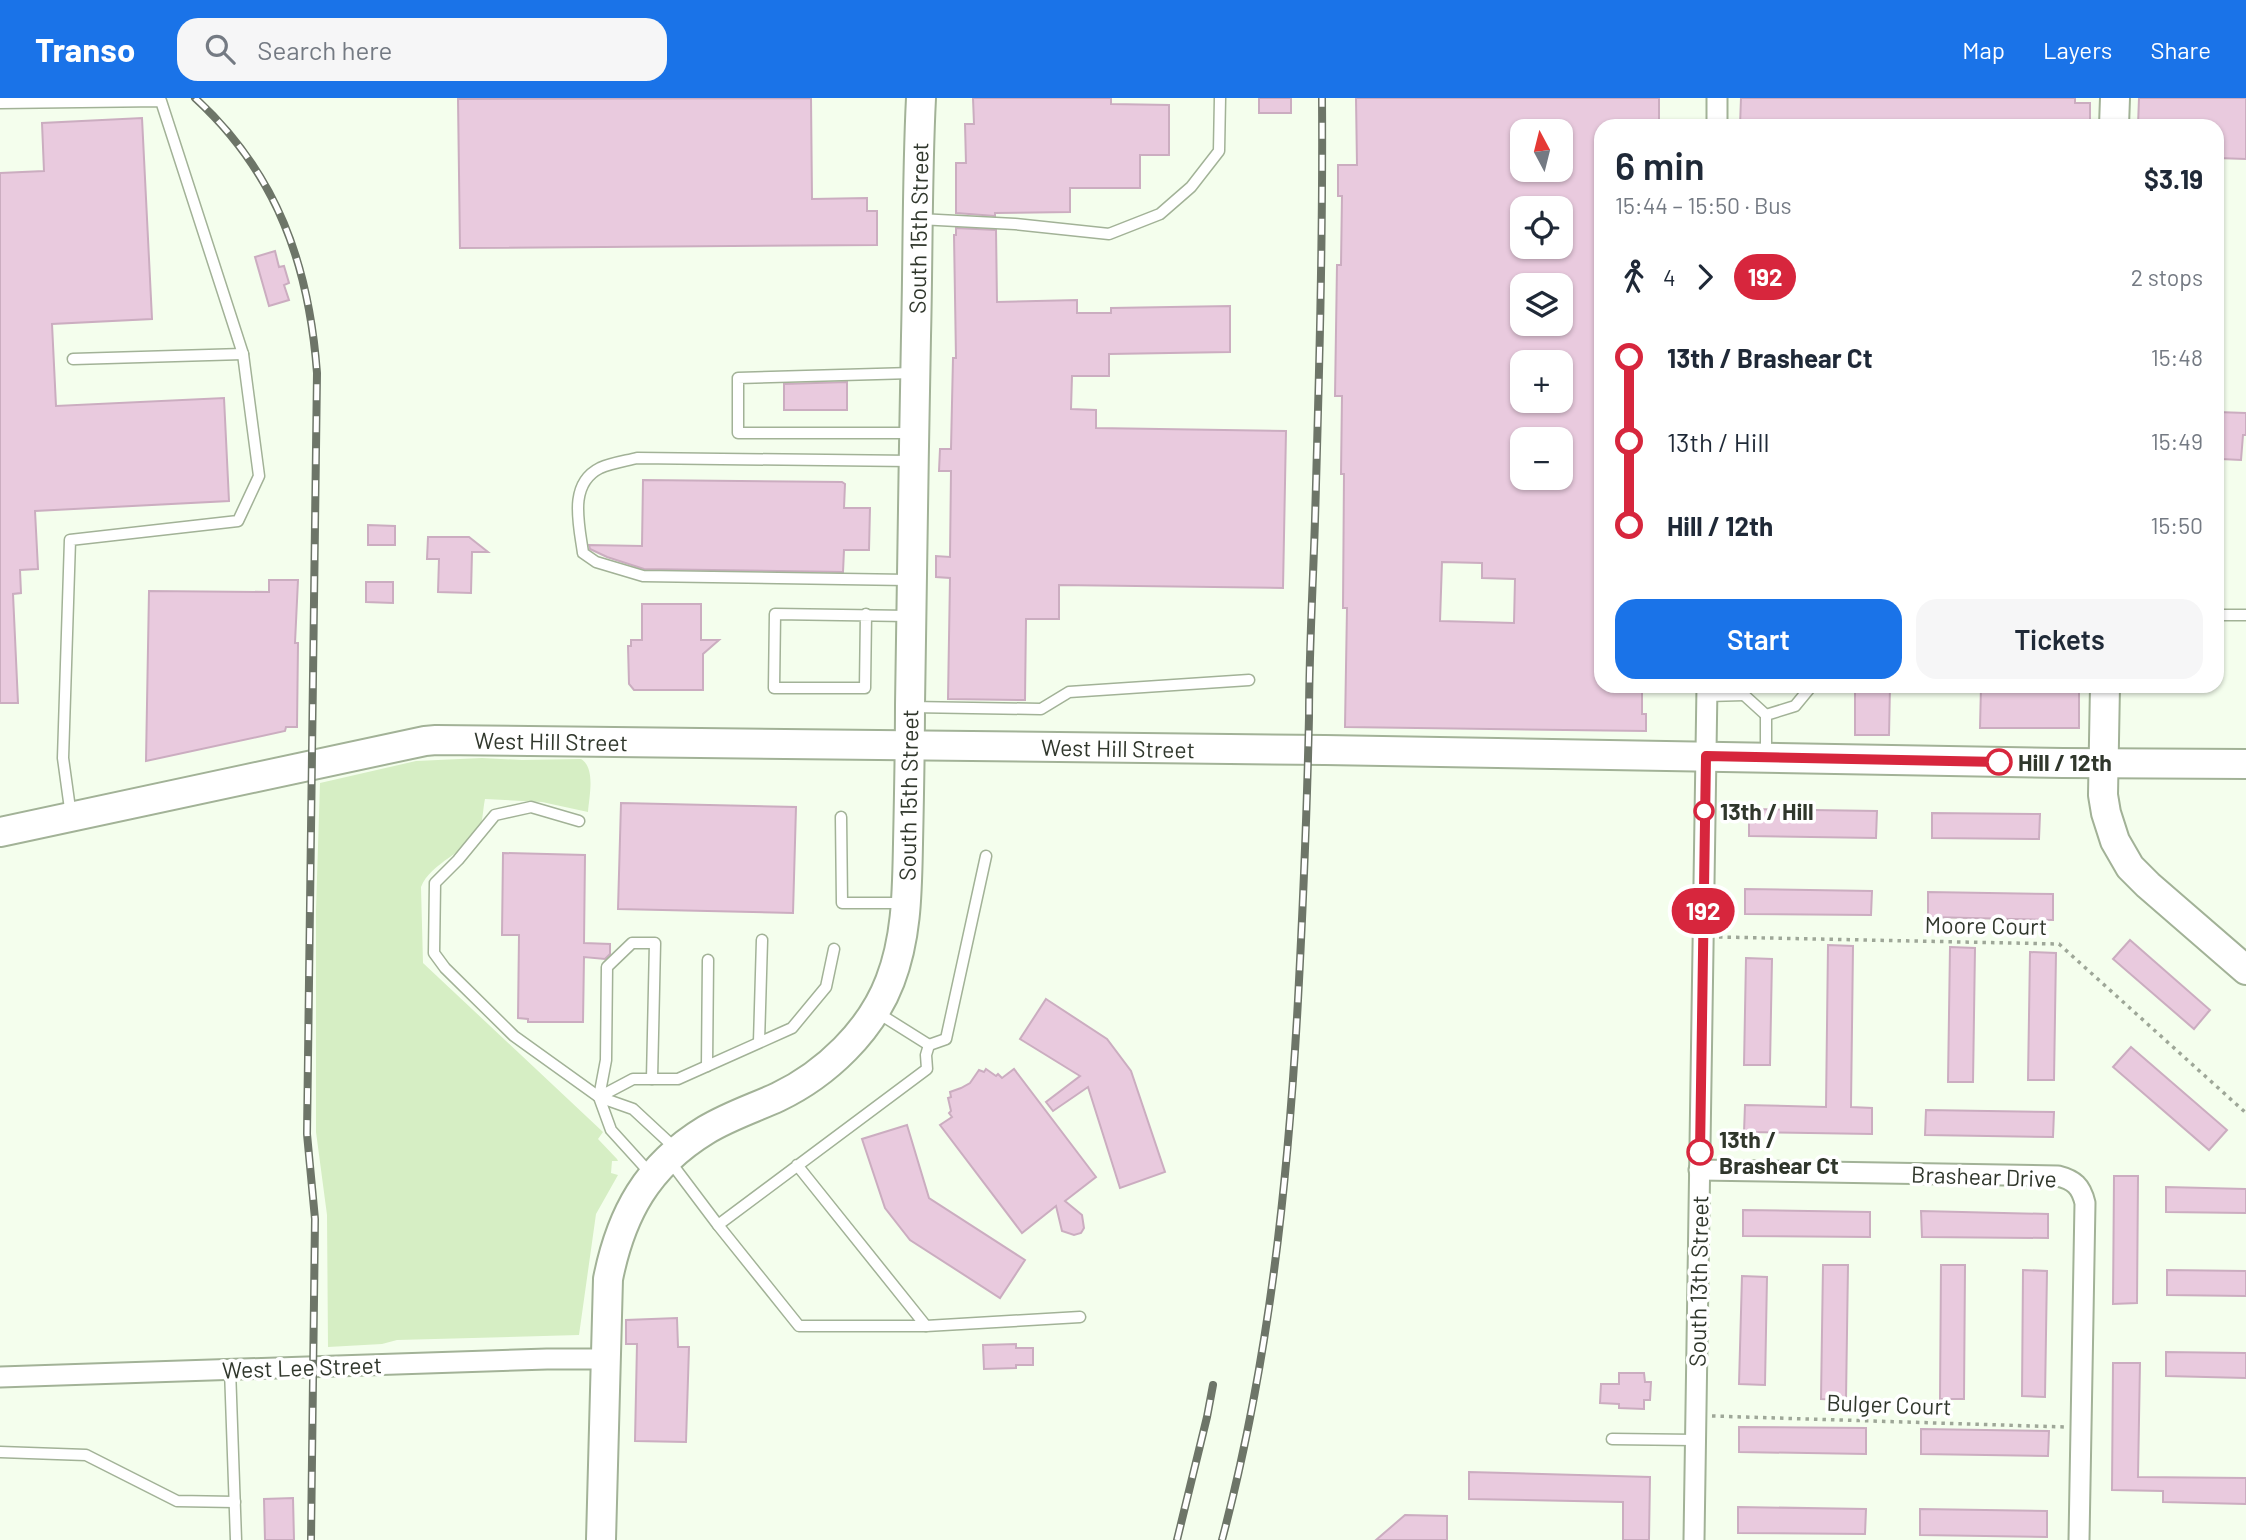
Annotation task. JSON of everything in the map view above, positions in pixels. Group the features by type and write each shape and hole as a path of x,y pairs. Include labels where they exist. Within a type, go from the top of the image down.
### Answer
{"street":[{"name":"South 15th Street","path":"601,1540 608,1279 615,1245 635,1199 667,1162 703,1132 725,1119 779,1096 816,1074 852,1041 874,1011 890,981 902,941 906,903 910,746 921,98"},
{"path":"1717,98 1717,119"},
{"path":"2114,119 2115,98"},
{"name":"South 13th Street","path":"1693,1540 1707,693"},
{"path":"2105,693 2104,796 2115,841 2130,867 2148,885 2246,971"},
{"name":"West Hill Street","path":"0,832 425,741 2246,764"},
{"name":"Brashear Drive","path":"1699,1170 2058,1176 2070,1179 2082,1191 2085,1203 2079,1540"},
{"name":"West Lee Street","path":"0,1377 604,1359"}],"lane":[{"path":"919,219 1015,224 1109,234 1160,214 1191,187 1219,151 1220,98"},
{"path":"0,103 161,101 243,354 259,475 238,521 70,540 63,758 71,817"},
{"path":"74,359 243,354"},
{"path":"915,433 738,433 738,378 916,373"},
{"path":"912,580 643,576 596,562 583,553 578,516 579,495 584,480 600,468 637,458 914,461"},
{"path":"866,614 865,688 774,688 775,614 866,614 912,616"},
{"path":"2224,615 2246,615"},
{"path":"910,708 1041,709 1069,692 1249,680"},
{"path":"1747,693 1766,715 1766,757"},
{"path":"1766,715 1795,706 1806,693"},
{"path":"579,821 531,807 495,815 471,846 435,883 434,953 445,968 514,1036 599,1097 633,1109 667,1162 799,1326 926,1326 1080,1317"},
{"path":"841,817 842,903 906,903"},
{"path":"929,1045 946,1039 986,856"},
{"path":"759,1042 762,940"},
{"path":"652,1079 654,943 632,943 607,967 606,1060 599,1097 611,1130 667,1162"},
{"path":"599,1097 633,1079 678,1079 792,1028 825,987 834,950"},
{"path":"707,1066 708,960"},
{"path":"874,1011 929,1045"},
{"path":"718,1224 927,1069 926,1055 929,1045"},
{"path":"797,1165 926,1326"},
{"path":"230,1369 236,1540"},
{"path":"1612,1439 1695,1440"},
{"path":"0,1452 86,1455 177,1501 235,1502"}],"path":[{"name":"Moore Court","path":"1703,937 2059,944 2246,1113"},
{"name":"Bulger Court","path":"1695,1416 2081,1428"}],"green space":[{"path":"482,758 581,759 589,769 588,812 542,802 485,799 481,824 474,836 433,871 421,887 423,963 603,1132 598,1139 618,1161 612,1161 611,1173 618,1175 596,1214 579,1335 397,1340 382,1344 328,1347 327,1215 316,1132 316,910 320,783 416,761"}],"building":[{"path":"811,98 812,199 867,198 867,211 877,211 877,245 460,248 458,99"},
{"path":"973,98 1111,98 1111,104 1169,105 1169,155 1140,155 1140,188 1070,188 1070,212 995,213 995,216 956,213 956,163 966,163 965,124 974,124"},
{"path":"1259,98 1291,98 1291,113 1259,113"},
{"path":"1356,98 1659,98 1659,119 1594,119 1594,693 1642,693 1642,714 1646,714 1646,731 1345,727 1347,608 1343,608 1342,396 1335,396 1337,265 1341,265 1342,196 1338,196 1338,165 1357,165","holes":["1442,562 1482,563 1482,578 1515,579 1514,623 1440,621"]},
{"path":"1741,98 2075,98 2075,103 2090,103 2090,119 1740,119"},
{"path":"2139,98 2246,98 2246,159 2224,158 2224,119 2138,119"},
{"path":"142,118 152,319 52,324 56,406 224,398 229,501 35,511 38,569 20,570 21,593 13,594 18,703 0,703 0,173 44,171 42,123"},
{"path":"956,228 996,230 997,302 1077,300 1077,313 1111,313 1111,308 1230,306 1230,352 1109,354 1109,376 1072,376 1071,409 1096,410 1096,428 1286,431 1283,588 1059,585 1059,619 1026,619 1025,700 948,699 950,578 936,577 936,556 950,557 951,471 939,471 940,449 951,449 953,358 956,358"},
{"path":"275,251 279,267 284,266 289,283 284,285 289,300 269,306 255,257"},
{"path":"847,382 847,410 784,410 784,384"},
{"path":"2224,412 2246,413 2246,435 2243,435 2241,460 2224,459"},
{"path":"643,480 842,482 845,484 844,508 870,508 869,550 844,550 843,572 644,569 590,549 589,545 642,546"},
{"path":"368,525 395,526 395,545 368,545"},
{"path":"428,537 469,537 488,552 472,552 471,593 438,592 439,559 427,559"},
{"path":"269,580 298,580 295,643 298,643 297,727 286,727 285,731 146,761 149,591 269,592"},
{"path":"366,582 393,582 393,603 366,602"},
{"path":"642,604 701,604 701,640 719,640 703,654 703,690 634,690 629,684 628,646 631,646 631,640 642,640"},
{"path":"1855,693 1890,693 1889,735 1855,735"},
{"path":"1981,693 2079,693 2079,728 1980,728"},
{"path":"621,803 796,807 793,913 618,909"},
{"path":"1749,809 1877,811 1876,838 1749,836"},
{"path":"1932,813 2040,814 2039,839 1932,838"},
{"path":"503,853 585,855 584,943 610,944 610,954 605,959 584,957 583,1022 528,1022 528,1019 518,1018 519,935 502,935"},
{"path":"1745,889 1872,891 1871,915 1745,914"},
{"path":"1928,892 2053,894 2053,920 1928,917"},
{"path":"2130,940 2210,1010 2194,1029 2113,959"},
{"path":"1828,945 1853,946 1851,1107 1872,1108 1872,1134 1744,1132 1745,1105 1826,1107"},
{"path":"1950,947 1975,948 1973,1082 1948,1082"},
{"path":"2030,952 2056,953 2054,1080 2028,1080"},
{"path":"1746,958 1772,959 1770,1065 1744,1065"},
{"path":"1046,999 1107,1039 1131,1071 1165,1172 1120,1188 1088,1087 1053,1111 1046,1102 1080,1076 1020,1039"},
{"path":"2131,1047 2227,1130 2209,1150 2113,1067"},
{"path":"986,1069 1002,1078 1014,1069 1096,1177 1065,1201 1082,1215 1084,1228 1081,1233 1074,1235 1062,1231 1056,1206 1022,1233 940,1125 952,1117 949,1113 950,1092 970,1083 979,1070 984,1072"},
{"path":"1926,1110 2054,1112 2053,1137 1925,1135"},
{"path":"907,1125 929,1198 1025,1260 1000,1298 910,1240 885,1208 862,1139"},
{"path":"2114,1176 2138,1176 2137,1303 2113,1304"},
{"path":"2166,1187 2246,1189 2246,1213 2166,1212"},
{"path":"1743,1210 1870,1212 1870,1237 1743,1236"},
{"path":"1921,1211 2048,1214 2048,1238 1922,1237"},
{"path":"1823,1265 1848,1265 1846,1400 1821,1399"},
{"path":"1941,1265 1965,1265 1964,1399 1940,1399"},
{"path":"2023,1270 2047,1271 2045,1397 2022,1396"},
{"path":"2167,1270 2246,1271 2246,1296 2167,1295"},
{"path":"1742,1276 1767,1277 1765,1385 1739,1384"},
{"path":"677,1318 678,1347 689,1347 686,1442 635,1441 637,1344 626,1344 626,1320"},
{"path":"1016,1344 1016,1348 1033,1348 1033,1365 984,1369 983,1345"},
{"path":"2166,1352 2246,1353 2246,1378 2166,1376"},
{"path":"2113,1363 2140,1363 2138,1477 2246,1478 2246,1504 2163,1502 2163,1491 2112,1490"},
{"path":"1619,1373 1644,1373 1645,1382 1651,1382 1650,1400 1644,1400 1644,1409 1619,1408 1619,1404 1600,1403 1601,1384 1619,1384"},
{"path":"1739,1427 1866,1428 1866,1454 1739,1452"},
{"path":"1921,1429 2049,1431 2048,1456 1921,1454"},
{"path":"1469,1472 1650,1477 1649,1540 1623,1540 1623,1502 1469,1499"},
{"path":"293,1498 294,1540 265,1540 264,1499"},
{"path":"1738,1507 1866,1509 1865,1534 1738,1533"},
{"path":"1920,1509 2047,1511 2047,1537 1920,1535"},
{"path":"1405,1515 1447,1516 1447,1540 1376,1540"}],"railway":[{"path":"195,98 248,157 268,189 284,223 297,258 306,295 317,373 307,1134 315,1219 311,1540"},
{"path":"1222,1540 1264,1339 1282,1204 1294,1068 1305,858 1315,520 1322,98"},
{"path":"1177,1540 1213,1385"}],"bus line":[{"name":"192","path":"1700,1152 1706,756 1999,762"}],"place":[{"name":"Hill / 12th","path":"1999,762"},
{"name":"13th / Hill","path":"1704,811"},
{"name":"13th / Brashear Ct","path":"1700,1152"}]}
